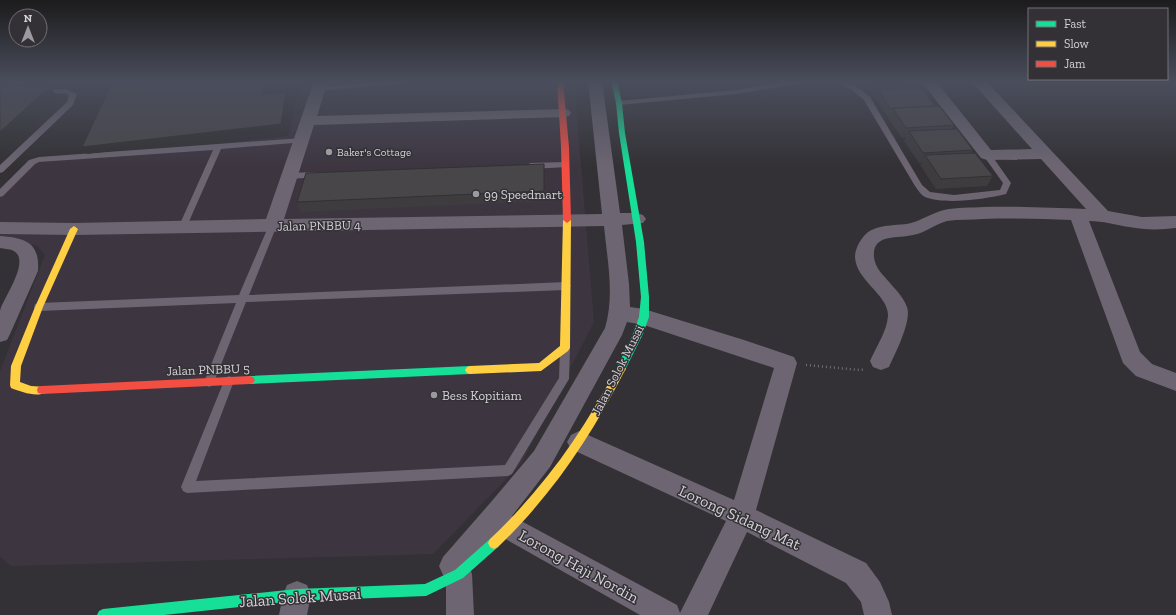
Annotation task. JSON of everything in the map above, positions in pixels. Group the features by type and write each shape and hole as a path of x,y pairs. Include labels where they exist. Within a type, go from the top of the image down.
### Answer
{"street":[{"path":"273,225 288,176 312,110"},
{"path":"563,110 566,221 565,348"},
{"name":"Jalan Solok Musai","path":"426,590 452,566 500,511 542,459 614,329 620,312 621,298 599,110"},
{"name":"Jalan Solok Musai","path":"103,615 295,605 426,590 459,574 511,528 560,471 579,442 617,376 638,334 644,317 645,297 637,219 622,133 620,110"},
{"path":"951,110 987,155 1046,154"},
{"path":"1005,110 1102,215"},
{"path":"308,121 564,114"},
{"path":"881,361 898,316 897,307 892,298 874,279 866,266 864,253 868,243 874,236 886,231 920,227 933,220 954,215 1022,213 1078,214 1102,215 1138,223 1156,224 1176,222"},
{"path":"1078,214 1131,357 1144,370 1176,382"},
{"name":"Jalan PNBBU 4","path":"0,228 74,229 637,219"},
{"name":"Jalan PNBBU 5","path":"74,229 39,307 16,366 15,385 31,390 541,367 565,348"},
{"path":"0,242 17,244 26,251 29,260 28,271 0,334"},
{"path":"620,312 644,317 744,348 786,364 742,516 693,615"},
{"name":"Lorong Sidang Mat","path":"579,442 742,516 856,573 869,586 876,602 878,615"},
{"name":"Lorong Haji Nordin","path":"511,528 667,615"},
{"path":"459,574 460,615"}],"lane":[{"path":"0,170 63,110"},
{"path":"874,110 919,186 929,195 942,198 988,195 1003,192 1007,184 1005,179 987,155"},
{"path":"0,194 32,162 38,160 302,140"},
{"path":"182,226 218,147"},
{"path":"525,166 565,165"},
{"path":"288,176 328,174"},
{"path":"209,382 273,225"},
{"path":"39,307 566,286"},
{"path":"229,381 187,487 508,470 564,379 565,348"}],"path":[{"path":"786,364 860,370 872,368 881,361"}],"shaded area":[{"path":"294,110 576,110 594,322 521,464 433,554 11,566 0,557 0,371 45,255 36,245 0,244 0,188 26,164 288,136"}],"building":[{"path":"0,110 24,110 0,132"},
{"path":"99,110 283,110 281,124 82,147"},
{"path":"894,110 942,110 954,125 906,128"},
{"path":"957,129 973,150 923,153 909,131"},
{"path":"975,153 993,176 941,179 925,155"},
{"path":"544,164 544,191 297,202 306,173"}],"traffic: fast":[{"path":"620,110 622,133 640,242 645,297 644,317 638,334 621,369"},
{"path":"250,380 470,370"},
{"path":"103,615 297,595 426,590 459,574 494,543"}],"traffic: slow":[{"path":"470,370 541,367 565,348 567,220"},
{"path":"42,390 31,390 15,385 16,366 39,307 74,229"},
{"path":"494,543 532,505 566,462 609,393 621,369"}],"traffic: jam":[{"path":"562,110 567,220"},
{"path":"42,390 250,380"}],"place":[{"name":"Baker's Cottage","path":"329,152"},
{"name":"99 Speedmart","path":"476,194"},
{"name":"Bess Kopitiam","path":"434,395"}]}
